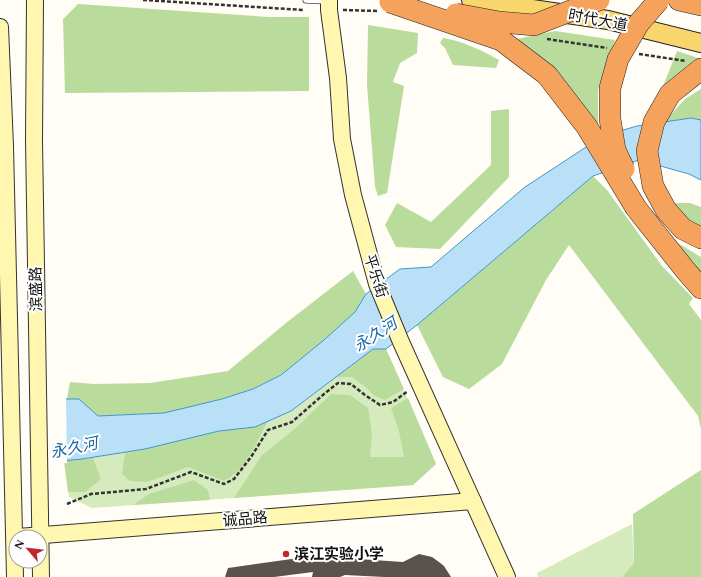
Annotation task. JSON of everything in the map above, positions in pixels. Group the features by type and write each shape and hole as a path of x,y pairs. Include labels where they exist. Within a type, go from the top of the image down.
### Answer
{"highway":[{"path":"386,1 499,22 534,25 599,0"},
{"path":"636,208 623,167 615,150 610,119 610,88 618,59 639,23 659,0"},
{"path":"679,0 701,5"},
{"path":"386,1 501,40 547,75 587,127 636,208 701,288"},
{"path":"701,69 670,94 654,122 647,151 653,186 666,210 683,229 701,238"}],"main road":[{"name":"滨盛路","path":"34,0 34,140 40,529"},
{"name":"时代大道","path":"471,0 608,20 701,43"},
{"name":"平乐街","path":"329,1 338,78 342,139 353,195 377,284 419,382 507,577"},
{"name":"滨盛路","path":"0,28 5,146 13,499 12,529"},
{"name":"诚品路","path":"48,534 473,501"}],"lane":[{"path":"306,0 329,1"}],"path":[{"path":"67,504 91,494 146,489 191,472 224,484 234,479 251,457 268,430 292,422 338,383 351,384 380,405 393,402 419,382"}],"green space":[{"path":"78,4 269,17 309,17 309,91 65,93 63,19"},
{"path":"368,25 418,33 417,53 400,63 393,82 404,86 387,193 378,196 375,187 367,85"},
{"path":"555,31 615,40 598,90 598,124 571,90 512,40"},
{"path":"443,38 472,46 499,60 496,68 453,65 445,48 440,43"},
{"path":"677,51 701,59 661,91"},
{"path":"701,89 701,120 691,118 664,122 685,99"},
{"path":"509,109 509,177 440,249 396,247 385,225 397,203 431,222 491,165 491,111"},
{"path":"593,176 607,190 662,266 693,298 689,304 701,320 701,429 698,416 569,245 546,280 502,364 469,389 443,377 417,325"},
{"path":"672,203 690,203 701,207 701,237"},
{"path":"671,239 701,257 701,277"},
{"path":"353,271 366,294 355,312 324,340 281,375 253,389 222,399 164,413 98,416 79,399 67,399 70,382 94,384 150,383 228,371 286,323"},
{"path":"373,349 386,349 436,464 413,485 92,508 69,497 64,461 145,449 255,427 291,411"},
{"path":"373,349 386,349 404,389 385,400 375,396 352,377 337,377"},
{"path":"331,394 350,395 368,408 372,435 370,457 404,457 399,431 391,408 408,398 436,464 413,485 234,498 262,455 296,428"},
{"path":"268,421 245,462 239,470 224,481 188,467 147,482 130,481 122,474 125,453 219,431 255,427"},
{"path":"93,458 101,479 85,492 68,492 64,461"},
{"path":"701,470 701,577 622,577 634,563 633,514"},
{"path":"194,480 208,490 210,500 133,505 149,494"},
{"path":"632,524 634,563 622,577 538,577 537,573"}],"water":[{"name":"永久河","path":"691,118 701,120 701,180 689,174 639,160 593,176 417,325 386,349 373,349 291,411 255,427 219,431 145,449 82,459 0,467 0,411 67,399 79,399 98,416 164,413 222,399 253,389 281,375 324,340 355,312 366,294 400,269 431,267 525,187 603,136 637,126"}],"pier":[{"path":"66,397 67,463 0,469 0,409"}],"building":[{"path":"419,554 432,557 439,562 444,566 451,577 384,577 345,575 340,577 312,577 313,572 274,577 225,577 228,568 313,556 403,562"}],"place":[{"name":"滨江实验小学","path":"286,554"}]}
